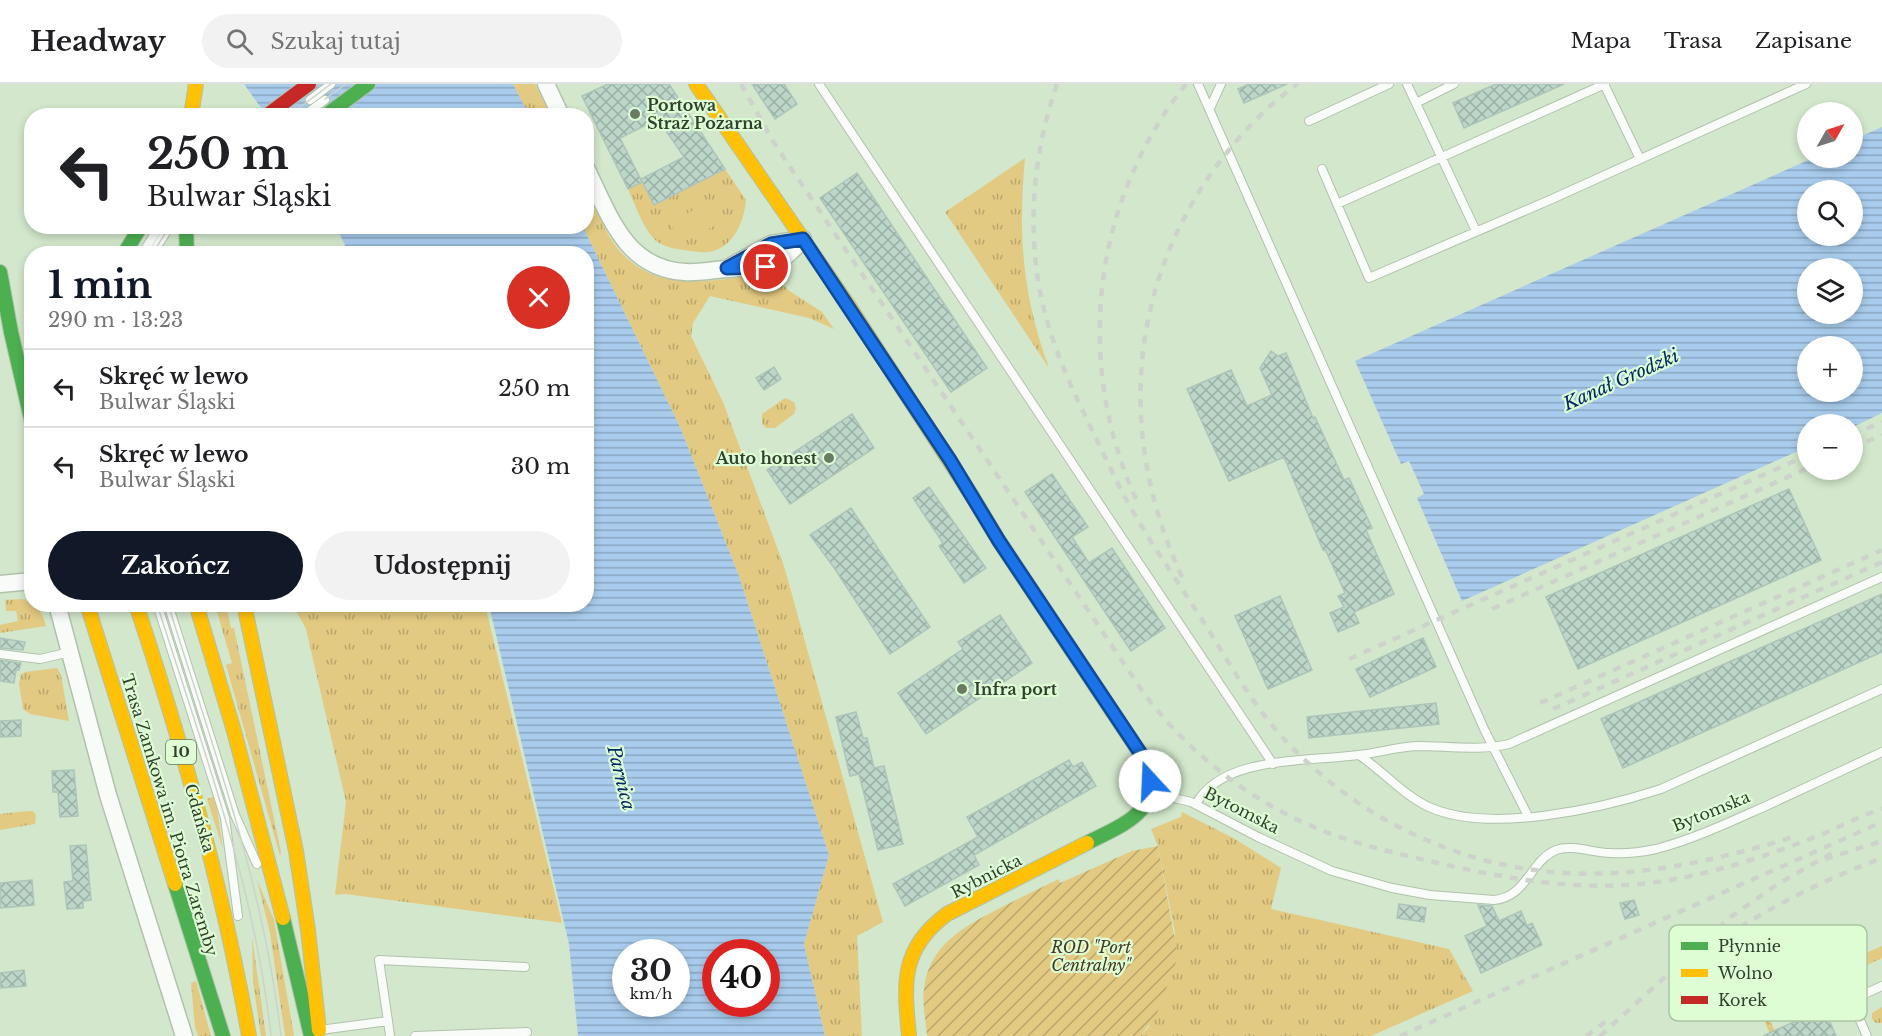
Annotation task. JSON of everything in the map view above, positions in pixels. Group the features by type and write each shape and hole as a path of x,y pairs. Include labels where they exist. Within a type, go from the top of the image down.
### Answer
{"main road":[{"path":"192,108 196,84"},
{"path":"277,108 309,84"},
{"path":"336,108 368,84"},
{"path":"696,84 803,239 950,460 999,541 1143,757 1150,775 1150,793"},
{"path":"0,272 24,389"},
{"name":"Trasa Zamkowa im. Piotra Zaremby","path":"89,612 223,1036"},
{"name":"Gdańska","path":"138,612 172,721 223,901 250,1036"},
{"path":"198,612 234,731 287,933 317,1034"},
{"path":"246,612 303,889 317,1034"},
{"name":"Rybnicka","path":"909,1036 905,989 907,970 915,947 928,928 947,914 1128,823 1143,809 1150,793"}],"street":[{"path":"546,84 557,108"},
{"path":"594,184 629,247 644,260 662,268 680,272 756,268 774,264 803,239"},
{"path":"0,584 24,582"},
{"path":"59,612 108,795 184,1036"}],"lane":[{"path":"819,84 1273,764"},
{"path":"1198,84 1242,188 1493,748 1528,816"},
{"path":"1210,108 1221,84"},
{"path":"1309,121 1389,84"},
{"path":"1407,84 1476,231"},
{"path":"1416,103 1454,84"},
{"path":"1336,204 1604,84 1640,159"},
{"path":"1322,169 1369,278 1806,84"},
{"path":"305,108 334,87"},
{"path":"1196,804 1203,793 1231,774 1243,769 1415,746 1493,748 1509,744 1882,577"},
{"path":"160,612 225,818 239,923"},
{"path":"171,612 234,815 287,933"},
{"path":"0,654 40,659 70,652"},
{"path":"1359,755 1377,767 1412,798 1440,811 1481,818 1563,812 1629,800 1661,789 1882,689"},
{"name":"Bytomska","path":"1150,793 1185,799 1258,837 1332,871 1392,888 1430,895 1501,900 1527,882 1547,856 1557,850 1611,853 1653,849 1677,843 1714,830 1882,752"},
{"path":"241,946 250,1036"},
{"path":"390,1036 379,960 525,967"},
{"path":"1867,993 1882,986"},
{"path":"317,1034 388,1020"},
{"path":"1860,1021 1867,1036"},
{"path":"415,1036 527,1032"}],"green space":[{"path":"513,84 535,84 547,108 525,108"},
{"path":"1025,158 1022,213 1024,264 1033,315 1049,368 945,212"},
{"path":"725,169 746,200 740,225 724,246 717,250 702,252 672,248 654,239 642,221 628,189 642,182 655,205"},
{"path":"712,201 722,222 680,243 670,222"},
{"path":"594,204 604,227 618,249 634,264 652,274 671,279 711,281 773,273 788,290 822,312 834,329 809,318 710,296 693,323 691,336 723,402 784,566 883,922 857,936 862,1036 825,1036 804,944 829,855 739,576 680,427 586,234 594,234"},
{"path":"785,398 794,402 796,408 794,414 775,428 766,428 762,423 762,414"},
{"path":"5,600 24,600 24,612 40,612 46,626 0,633 0,625 18,621 16,611 6,611"},
{"path":"217,612 228,612 231,628 234,628 280,856 226,665 232,663"},
{"path":"297,612 487,612 562,923 346,894 335,895 346,802 306,629"},
{"path":"57,668 61,675 69,721 30,714 23,709 19,684 21,674"},
{"path":"215,796 223,849 207,799"},
{"path":"33,811 36,815 35,824 0,830 0,814"},
{"path":"1182,812 1235,839 1281,868 1271,909 1449,949 1473,991 1371,1036 1140,1036 1149,1027 1175,933 1158,846 1151,829 1181,817"},
{"name":"ROD \"Port Centralny\"","path":"1158,846 1178,957 1156,1016 1140,1036 927,1036 924,989 927,973 933,959 952,937 1004,906 1059,879 1060,883 1132,851"},
{"path":"257,880 274,920 294,1036 285,1036 270,933"},
{"path":"252,937 266,1036 261,1036 253,982"},
{"path":"1882,946 1882,958 1867,965 1867,952"},
{"path":"196,981 211,1036 198,1036 195,1027 191,983"},
{"path":"1882,1007 1882,1023 1876,1023 1872,1019 1872,1013"},
{"path":"1764,1021 1770,1021 1777,1036 1771,1036"}],"water":[{"path":"244,84 513,84 525,108 261,108"},
{"name":"Kanał Grodzki","path":"1882,127 1882,413 1863,422 1863,414 1797,414 1797,451 1462,601 1417,498 1424,494 1409,461 1401,464 1355,361 1797,165 1797,168 1863,168 1863,136"},
{"path":"340,234 586,234 592,246 346,246"},
{"name":"Parnica","path":"594,250 680,427 739,576 829,855 804,944 825,1036 578,1036 569,944 491,612 594,612"}],"building":[{"path":"608,84 669,84 725,169 654,205 641,179 684,157 658,119 620,138 642,182 628,189 594,120 594,108 588,108 582,96"},
{"path":"752,84 784,84 797,104 775,119"},
{"path":"1249,84 1287,84 1244,103 1238,89"},
{"path":"1496,84 1564,84 1464,128 1453,103"},
{"path":"857,173 987,368 951,392 820,198"},
{"path":"1271,351 1278,356 1286,353 1313,418 1315,417 1344,480 1349,478 1372,528 1366,530 1394,594 1354,612 1359,623 1338,632 1330,613 1344,607 1338,596 1345,593 1325,549 1323,550 1284,457 1229,481 1187,389 1231,370 1247,406 1272,395 1260,368"},
{"path":"774,367 781,379 764,390 756,378"},
{"path":"852,414 874,448 790,504 767,470"},
{"path":"1052,474 1088,527 1072,537 1089,563 1112,548 1165,628 1131,651 1025,492"},
{"path":"929,487 986,568 964,583 939,546 943,543 913,498"},
{"path":"1789,489 1821,560 1578,669 1546,597"},
{"path":"851,508 930,627 890,654 810,535"},
{"path":"1882,594 1882,652 1623,768 1601,719"},
{"path":"1280,596 1312,670 1268,689 1235,616"},
{"path":"1000,615 1032,663 926,734 898,693 963,649 958,642"},
{"path":"0,638 25,642 23,650 0,648"},
{"path":"1423,638 1436,667 1370,697 1356,669"},
{"path":"0,660 21,663 19,670 16,670 14,683 0,681"},
{"path":"1436,703 1439,724 1309,738 1307,717"},
{"path":"856,712 863,738 867,738 874,768 884,766 903,844 878,850 859,774 850,776 836,717"},
{"path":"21,720 21,736 0,737 0,721"},
{"path":"1069,760 1073,767 1082,762 1096,786 974,855 979,865 905,906 893,884 978,837 967,817"},
{"path":"74,770 78,816 60,817 58,792 53,792 52,771"},
{"path":"86,845 91,900 83,901 83,908 67,909 64,882 73,881 70,846"},
{"path":"32,880 34,905 0,908 0,883"},
{"path":"1634,900 1639,915 1625,919 1620,903"},
{"path":"1399,904 1426,908 1424,922 1397,918"},
{"path":"1478,905 1492,906 1499,921 1521,911 1527,926 1532,923 1542,945 1481,973 1465,936 1487,926"},
{"path":"24,970 26,986 0,988 0,973"},
{"path":"1796,1021 1830,1021 1836,1036 1763,1036"}],"tram line":[{"path":"299,108 331,84"},
{"path":"325,99 346,84"},
{"path":"157,246 165,234"},
{"path":"160,612 209,764 240,871 253,926 271,1036"},
{"path":"171,612 250,871 273,980 281,1036"}],"railway":[{"path":"741,84 774,143 1143,692 1162,716 1205,759 1254,796 1309,825 1379,849 1509,877 1594,886 1651,883 1749,861 1882,809"},
{"path":"1057,84 1038,161 1034,213 1036,266 1040,292 1055,346 1084,413 1140,524 1250,696 1299,755 1349,797 1404,830 1471,856 1517,867 1563,873 1608,873 1654,869 1746,851 1793,837"},
{"path":"1136,499 1116,447 1104,393 1100,339 1103,284 1113,231 1130,179 1154,130 1186,84"},
{"path":"1182,577 1162,525 1148,473 1141,421 1142,368 1149,316 1163,265 1185,216 1215,168 1253,123 1298,84"},
{"path":"1863,430 1882,422"},
{"path":"1863,443 1882,435"},
{"path":"1349,659 1797,460"},
{"path":"1492,609 1797,473"},
{"path":"1540,703 1882,550"},
{"path":"1553,709 1882,562"},
{"path":"1400,1036 1882,822"},
{"path":"1825,859 1882,841"},
{"path":"1722,925 1778,884 1832,853"},
{"path":"1743,925 1834,877 1882,858"},
{"path":"1600,1036 1669,973"},
{"path":"1586,1036 1605,1022"}],"traffic: fast":[{"path":"336,108 368,84"},
{"path":"129,246 136,234"},
{"path":"186,234 187,246"},
{"path":"0,272 24,388"},
{"path":"972,496 999,541 1144,759 1150,776 1150,791 1146,803 1138,813 1127,822 1087,843"},
{"path":"175,884 223,1036"},
{"path":"283,918 311,1036"}],"traffic: slow":[{"path":"192,108 196,84"},
{"path":"696,84 849,306 972,496"},
{"path":"90,612 175,884"},
{"path":"139,612 186,764 227,926 249,1036"},
{"path":"198,612 234,731 283,918"},
{"path":"246,612 296,851 308,930 319,1030"},
{"path":"909,1036 906,1000 908,968 921,940 932,927 947,914 1087,843"}],"traffic: jam":[{"path":"277,108 309,84"}],"place":[{"name":"Portowa Straż Pożarna","path":"635,114"},
{"name":"Auto honest","path":"829,458"},
{"name":"Infra port","path":"962,689"}],"route":[{"path":"766,267 727,268 771,244 803,239 950,460 999,541 1143,757 1148,766 1150,781"}]}
